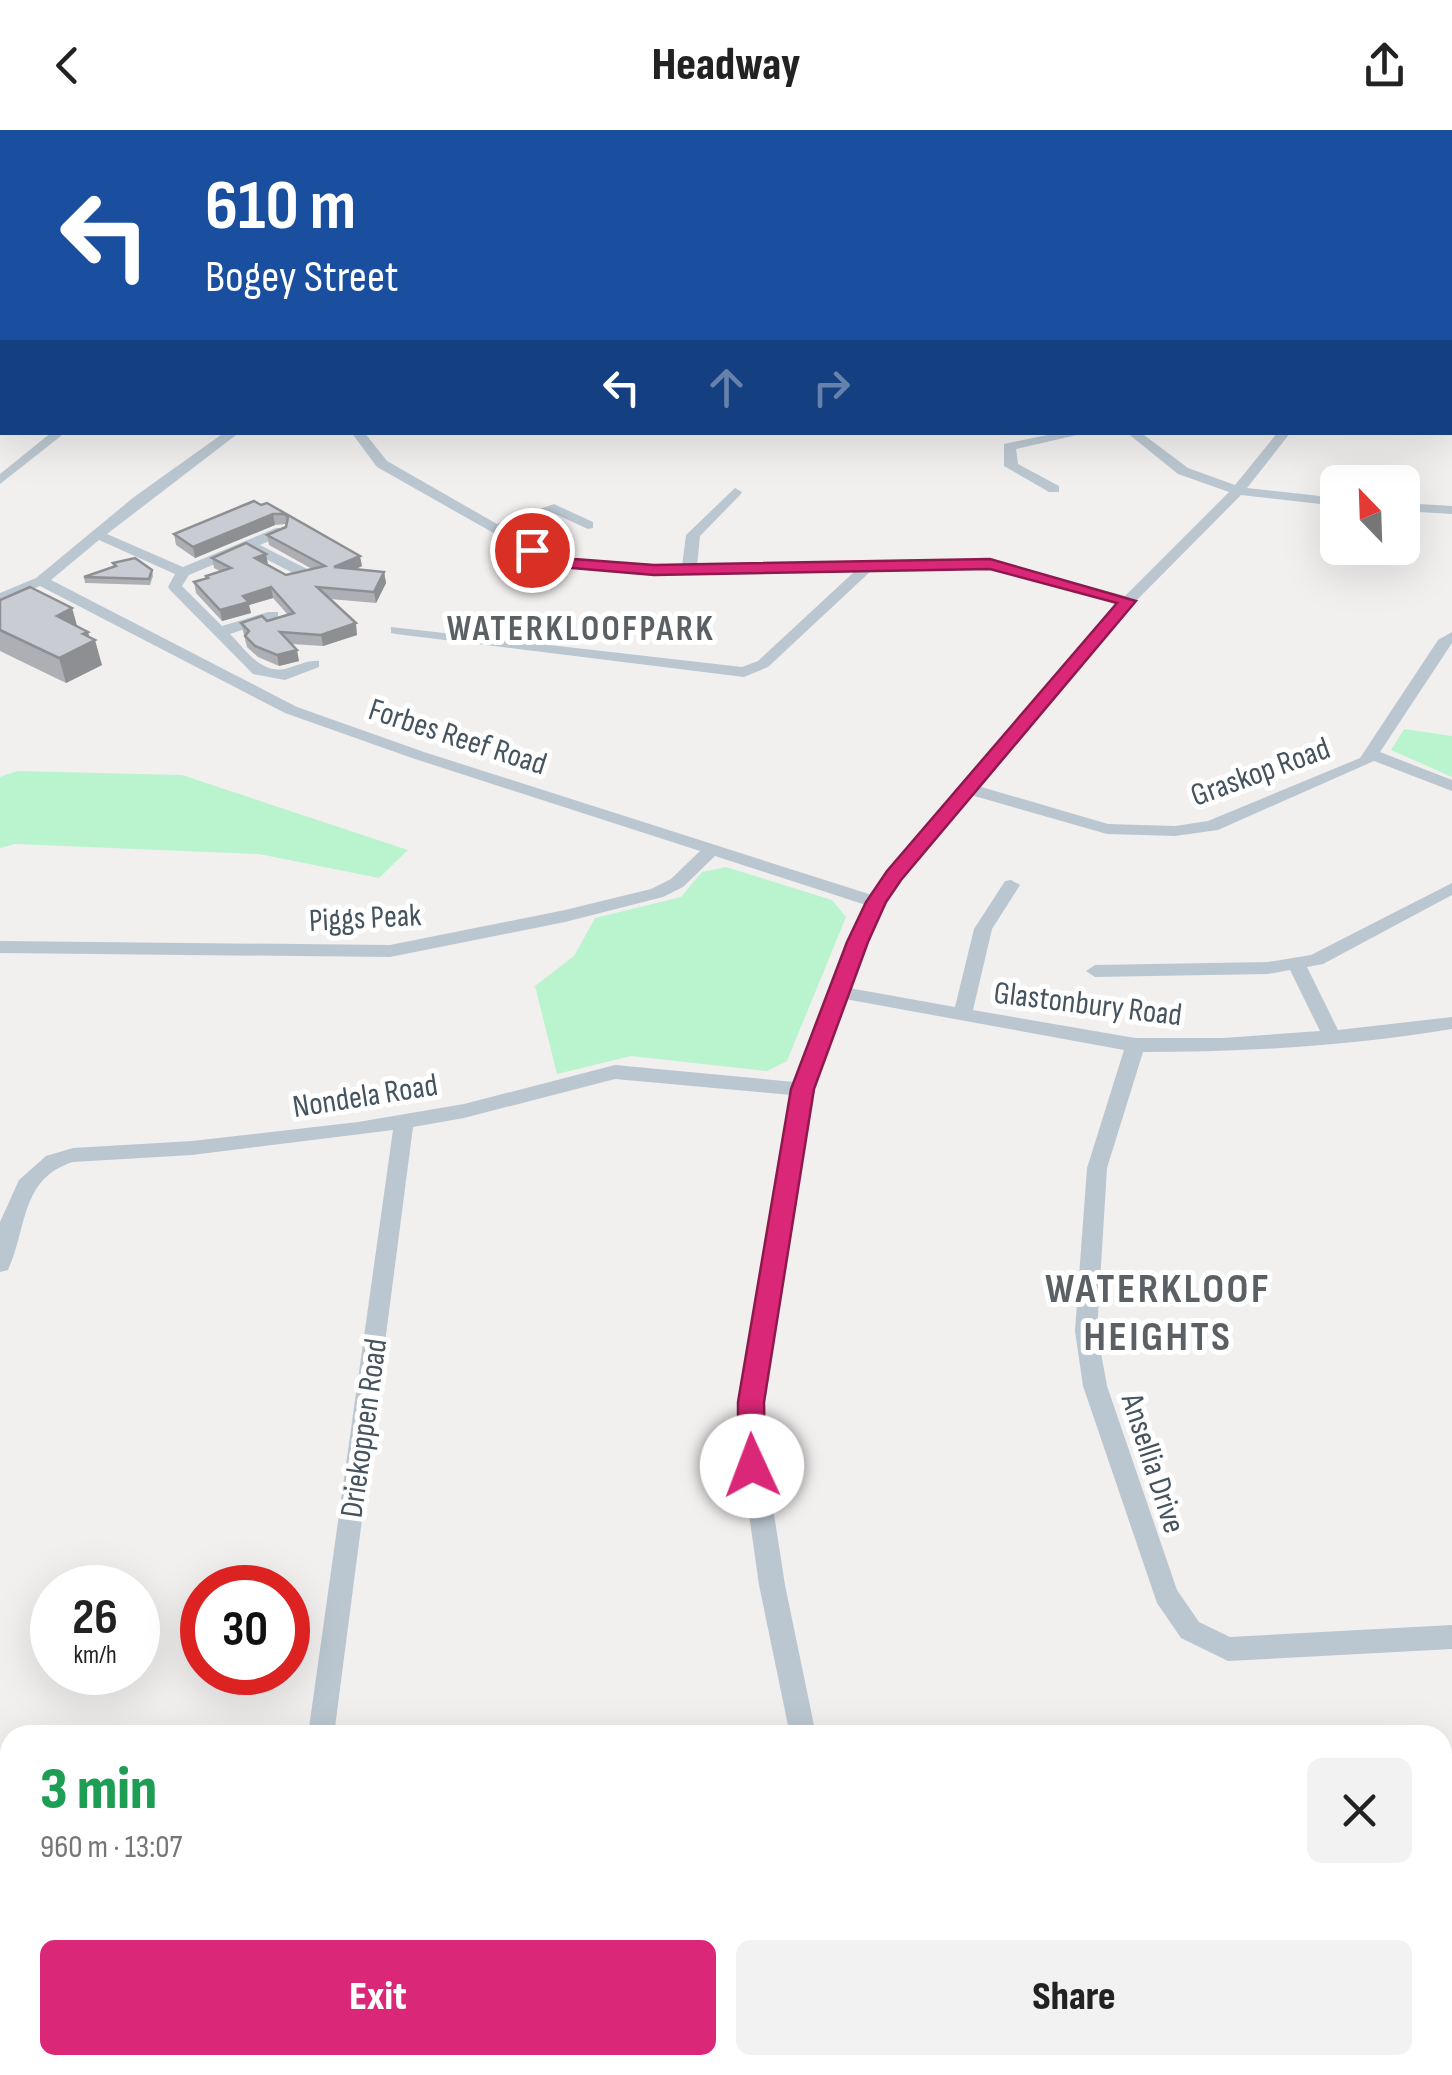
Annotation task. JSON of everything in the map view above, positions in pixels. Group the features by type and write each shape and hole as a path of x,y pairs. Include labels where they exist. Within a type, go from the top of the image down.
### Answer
{"street":[{"path":"0,480 56,435"},
{"path":"0,598 41,581 96,534 230,435"},
{"path":"359,435 382,464 532,550 572,563 689,571 990,564 1128,601"},
{"path":"1054,489 1010,466 1010,447 1069,435"},
{"path":"1136,435 1181,470 1238,488 1320,501"},
{"path":"800,1725 766,1551 749,1430 802,1089 838,992 876,902 966,788 1128,601 1238,488 1282,435"},
{"path":"689,571 693,535 735,492"},
{"path":"495,529 554,508 588,525"},
{"path":"1420,508 1452,510"},
{"path":"281,532 183,572 175,587 253,668 270,675 289,674 314,664"},
{"path":"96,534 183,572"},
{"path":"250,545 302,572"},
{"path":"396,630 712,672 744,672 763,664 868,567"},
{"name":"Forbes Reef Road","path":"41,581 291,710 876,902"},
{"path":"218,633 273,615"},
{"name":"Graskop Road","path":"966,788 1098,828 1176,831 1233,819 1353,768 1373,755 1452,636"},
{"path":"1373,755 1452,786"},
{"name":"Piggs Peak","path":"0,947 406,949 658,894 677,883 710,850"},
{"path":"962,1016 983,929 1011,886"},
{"path":"1096,971 1268,968 1316,960 1452,888"},
{"path":"1296,963 1332,1037"},
{"name":"Glastonbury Road","path":"838,992 1135,1045 1223,1045 1410,1031 1452,1023"},
{"name":"Ansellia Drive","path":"1135,1045 1097,1168 1086,1331 1095,1386 1166,1595 1190,1630 1228,1649 1452,1637"},
{"name":"Nondela Road","path":"0,1264 7,1230 26,1185 53,1162 92,1152 192,1148 404,1122 615,1072 802,1089"},
{"name":"Driekoppen Road","path":"322,1725 404,1122"}],"green space":[{"path":"1404,729 1452,736 1452,777 1391,750"},
{"path":"17,771 182,775 408,850 379,878 259,854 15,844 0,848 0,777"},
{"path":"726,867 832,900 846,917 787,1061 767,1071 631,1056 557,1074 535,986 574,956 595,918 681,897 702,872"}],"building":[{"path":"254,501 267,503 360,556 334,567 384,572 374,592 317,587 356,623 321,635 280,632 297,650 277,655 255,646 245,636 249,631 241,623 294,613 271,587 243,596 249,602 220,610 194,582 231,568 212,558 246,543 266,554 255,558 286,575 325,566 267,535 286,527 288,517 284,514 273,514 193,547 174,534"},
{"path":"135,558 152,570 149,579 84,577 116,566 113,563"},
{"path":"30,587 72,608 57,616 88,632 83,634 95,640 59,658 0,630 0,600"}],"district":[{"name":"WATERKLOOFPARK","path":"581,628"},
{"name":"WATERKLOOF HEIGHTS","path":"1158,1311"}],"route":[{"path":"532,550 572,563 654,570 990,564 1128,601 894,875 876,902 858,942 802,1089 751,1402 752,1466"}]}
